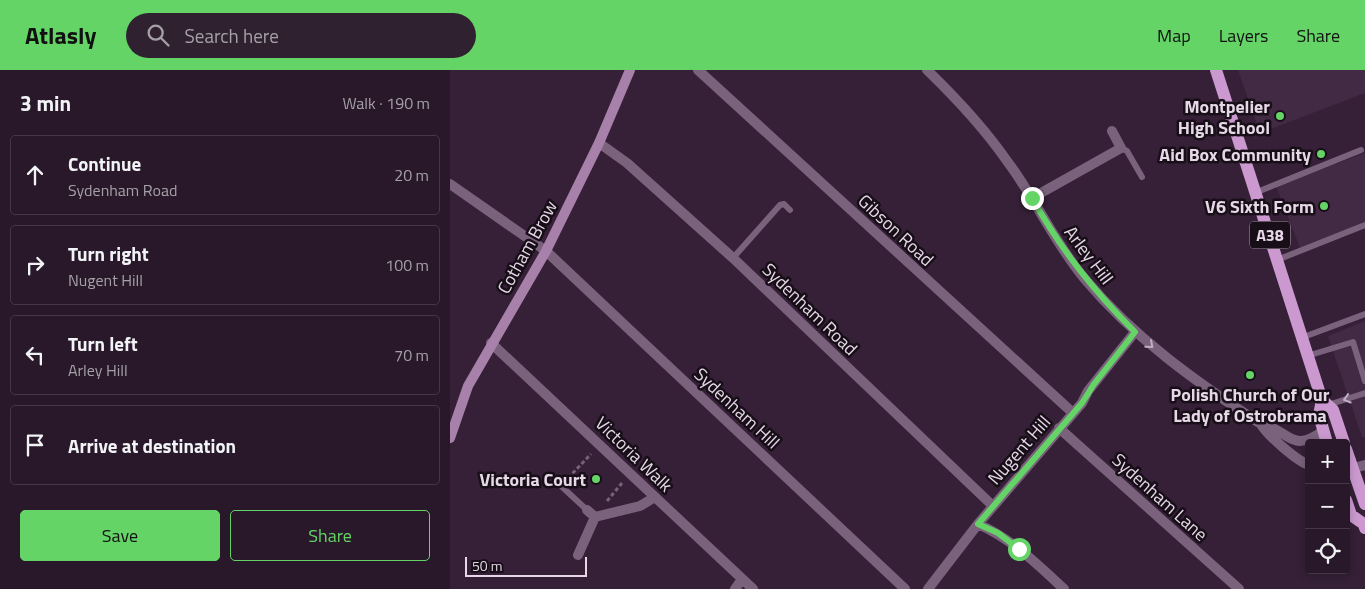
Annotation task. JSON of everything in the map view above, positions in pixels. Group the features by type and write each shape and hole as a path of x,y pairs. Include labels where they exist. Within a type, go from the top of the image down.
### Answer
{"main road":[{"name":"A38","path":"1216,70 1257,192 1307,356 1325,402 1333,410 1343,439"},
{"name":"A38","path":"1325,402 1319,414 1325,437"},
{"path":"1355,468 1365,504"},
{"path":"1350,512 1351,515 1364,524"}],"street":[{"name":"Cotham Brow","path":"450,438 468,386 491,343 546,251 599,143 630,70"},
{"name":"Gibson Road","path":"698,70 1073,413"},
{"name":"Arley Hill","path":"927,70 985,132 1008,161 1082,276 1135,332 1171,363 1261,424 1271,426 1300,443 1325,437"},
{"path":"1032,198 1121,148 1112,131"},
{"name":"Sydenham Road","path":"599,143 627,163 733,258 993,506"},
{"name":"Sydenham Hill","path":"450,184 546,251 905,589"},
{"name":"Nugent Hill","path":"928,589 978,524 1073,413 1135,332"},
{"name":"Victoria Walk","path":"491,343 753,589"},
{"name":"Arley Hill","path":"1261,424 1265,431 1297,460 1305,463"},
{"name":"Sydenham Lane","path":"1060,428 1239,589"},
{"path":"578,555 591,513 640,506 655,497"},
{"path":"978,524 998,533 1064,589"},
{"path":"734,589 742,579"}],"lane":[{"path":"1121,148 1127,151 1142,177"},
{"path":"1257,192 1361,150"},
{"path":"733,258 780,205 784,204 790,210"},
{"path":"1277,260 1365,225"},
{"path":"1301,338 1365,314"},
{"path":"1307,356 1353,342 1365,381"},
{"path":"1325,402 1365,393"},
{"path":"560,485 591,513"}],"path":[{"path":"570,476 583,462"},
{"path":"604,504 631,473"}],"shaded area":[{"name":"Montpelier High School","path":"1238,70 1365,70 1365,93 1260,133"},
{"name":"V6 Sixth Form","path":"1365,153 1365,227 1302,253 1276,186"},
{"path":"1365,321 1365,437 1362,437 1328,336"}],"place":[{"name":"Montpelier High School","path":"1280,116"},
{"name":"Aid Box Community","path":"1321,154"},
{"name":"V6 Sixth Form","path":"1324,206"},
{"name":"Polish Church of Our Lady of Ostrobrama","path":"1250,375"},
{"name":"Victoria Court","path":"596,479"}],"route":[{"path":"1019,549 998,533 978,524 1082,403 1088,391 1135,332 1082,276 1032,198"}]}
